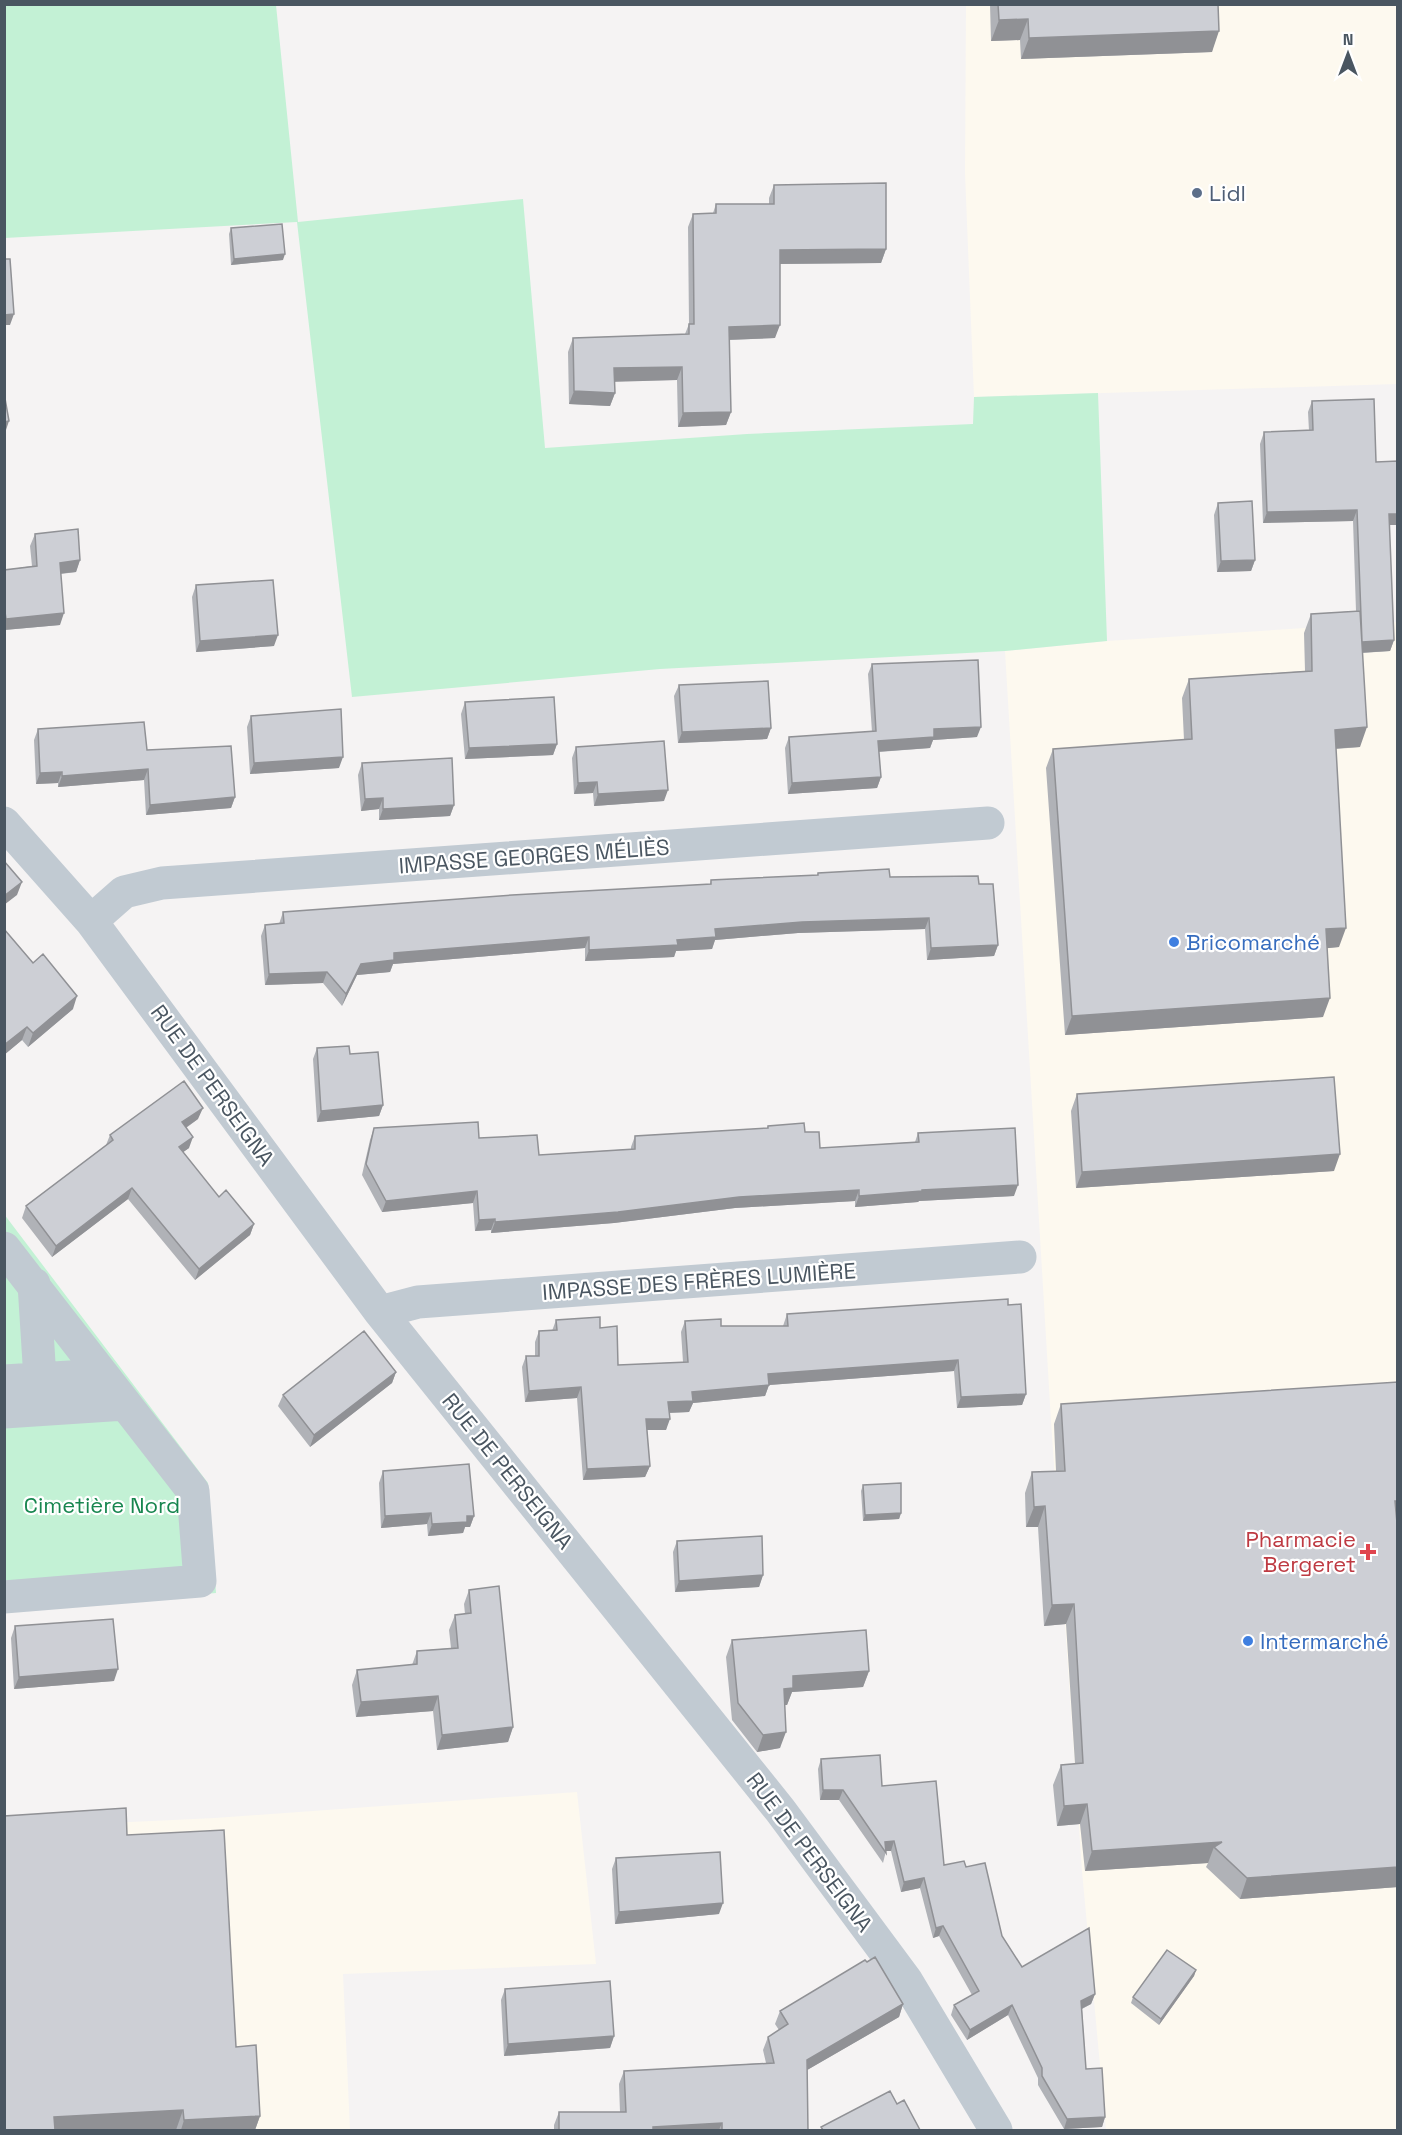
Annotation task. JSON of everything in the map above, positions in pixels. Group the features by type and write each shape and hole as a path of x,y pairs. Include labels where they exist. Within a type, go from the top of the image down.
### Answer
{"street":[{"name":"RUE DE PERSEIGNA","path":"4,823 91,921 380,1312 780,1810 906,1980 996,2130"},
{"name":"IMPASSE GEORGES MÉLIÈS","path":"91,921 124,892 162,883 988,823"},
{"path":"4,1248 193,1491 200,1581 5,1596"},
{"name":"IMPASSE DES FRÈRES LUMIÈRE","path":"380,1312 418,1302 1020,1257"},
{"path":"34,1284 40,1379"},
{"path":"4,1381 103,1375"},
{"path":"4,1412 125,1404"}],"shaded area":[{"name":"Lidl","path":"966,5 1397,5 1397,384 974,397 965,173"},
{"path":"1397,622 1397,2130 1106,2130 1082,1871 1051,1421 1005,651 1107,641"},
{"path":"577,1792 596,1964 343,1974 350,2130 5,2130 4,1828 215,1818"}],"green space":[{"path":"5,4 276,5 298,222 523,199 545,448 747,434 973,424 974,397 1098,393 1107,641 1005,651 660,669 352,697 297,222 5,238"},
{"name":"Cimetière Nord","path":"4,1214 208,1483 216,1593 5,1611"}],"building":[{"path":"998,4 1218,4 1219,31 1029,38 1028,19 999,20"},
{"path":"886,183 886,249 780,250 780,325 729,327 731,412 683,413 682,367 614,368 615,393 574,391 573,338 689,334 689,324 694,324 693,214 716,213 716,204 774,204 774,185"},
{"path":"282,224 285,254 234,259 231,228"},
{"path":"4,259 10,259 14,314 4,315"},
{"path":"4,393 9,421 4,422"},
{"path":"1374,399 1376,462 1398,461 1398,514 1389,514 1394,640 1362,642 1357,510 1267,512 1264,432 1313,430 1312,401"},
{"path":"1252,501 1255,560 1221,561 1218,503"},
{"path":"78,529 80,560 60,563 64,613 6,619 4,570 37,566 35,534"},
{"path":"273,580 278,635 200,641 196,585"},
{"path":"1360,611 1367,727 1335,730 1346,928 1326,929 1330,998 1072,1016 1053,749 1192,739 1189,679 1312,671 1311,614"},
{"path":"978,660 981,727 934,729 934,737 878,741 881,777 792,783 789,737 876,731 872,664"},
{"path":"768,681 771,728 682,732 679,685"},
{"path":"554,697 557,744 469,748 465,702"},
{"path":"341,709 343,757 254,763 251,716"},
{"path":"144,722 147,750 231,746 235,797 150,805 148,769 62,776 62,772 40,773 38,729"},
{"path":"664,741 668,790 598,794 597,782 578,783 576,747"},
{"path":"452,758 454,805 383,809 383,798 365,799 362,763"},
{"path":"4,861 22,882 4,896"},
{"path":"889,869 890,877 978,876 979,884 993,884 998,945 931,948 929,918 802,922 715,929 716,937 677,940 678,945 589,950 589,937 394,953 394,960 361,964 346,994 327,972 269,974 265,925 284,923 283,912 512,895 711,884 711,880"},
{"path":"4,929 33,963 43,954 77,996 33,1033 27,1027 4,1045"},
{"path":"349,1046 350,1054 378,1052 383,1105 321,1111 317,1048"},
{"path":"1334,1077 1340,1154 1082,1172 1077,1094"},
{"path":"184,1081 203,1108 182,1122 193,1137 179,1147 219,1197 226,1190 254,1224 199,1269 132,1188 56,1246 26,1206 113,1140 110,1135"},
{"path":"478,1122 479,1138 537,1135 539,1155 635,1149 635,1136 768,1128 768,1126 804,1123 805,1132 819,1132 820,1148 919,1142 918,1133 1015,1128 1018,1185 859,1196 859,1190 739,1197 618,1212 495,1222 495,1219 479,1220 477,1191 386,1201 366,1164 374,1128"},
{"path":"1008,1299 1008,1305 1021,1304 1026,1394 961,1397 958,1360 768,1374 769,1385 692,1392 693,1401 668,1402 670,1419 646,1419 650,1466 587,1469 581,1387 529,1391 526,1356 539,1356 539,1331 557,1330 556,1320 600,1317 600,1328 617,1326 618,1365 688,1362 685,1321 721,1319 721,1326 788,1326 787,1314"},
{"path":"364,1331 396,1372 314,1435 283,1395"},
{"path":"1398,1382 1398,1501 1395,1501 1398,1534 1398,1867 1247,1878 1214,1847 1222,1842 1092,1851 1087,1804 1064,1806 1061,1765 1083,1763 1074,1604 1052,1605 1045,1506 1034,1507 1032,1472 1065,1471 1061,1404"},
{"path":"469,1464 474,1516 467,1516 467,1522 432,1524 431,1513 385,1516 383,1471"},
{"path":"901,1483 901,1513 865,1515 863,1485"},
{"path":"762,1536 763,1575 679,1581 677,1541"},
{"path":"499,1586 513,1727 442,1735 438,1696 361,1702 357,1670 417,1664 417,1651 458,1648 455,1615 471,1613 469,1590"},
{"path":"113,1619 118,1669 19,1677 15,1626"},
{"path":"866,1630 869,1671 793,1676 793,1688 784,1689 786,1732 763,1735 738,1703 732,1640"},
{"path":"880,1755 882,1786 936,1781 944,1865 964,1861 966,1867 985,1863 1002,1936 1022,1967 1089,1928 1095,1994 1081,2001 1086,2069 1102,2068 1105,2117 1067,2119 1042,2076 1042,2068 1012,2005 970,2030 954,2005 979,1991 943,1926 936,1928 924,1878 904,1882 894,1841 885,1842 886,1853 843,1790 823,1790 821,1759"},
{"path":"126,1808 127,1835 224,1830 236,2047 256,2045 260,2116 184,2120 183,2110 54,2117 55,2130 4,2130 4,1816"},
{"path":"720,1852 723,1903 619,1912 616,1858"},
{"path":"1167,1950 1196,1970 1161,2019 1133,1997"},
{"path":"875,1957 903,2004 807,2060 808,2130 722,2130 722,2123 653,2127 653,2130 559,2130 559,2112 626,2112 624,2071 774,2063 768,2037 788,2024 780,2011 865,1960 867,1962"},
{"path":"610,1981 614,2036 508,2044 505,1989"},
{"path":"890,2091 897,2104 904,2100 920,2130 823,2130 821,2127"}],"place":[{"name":"Lidl","path":"1197,193"},
{"name":"Bricomarché","path":"1174,942"},
{"name":"Pharmacie Bergeret","path":"1368,1552"},
{"name":"Intermarché","path":"1248,1641"}]}
